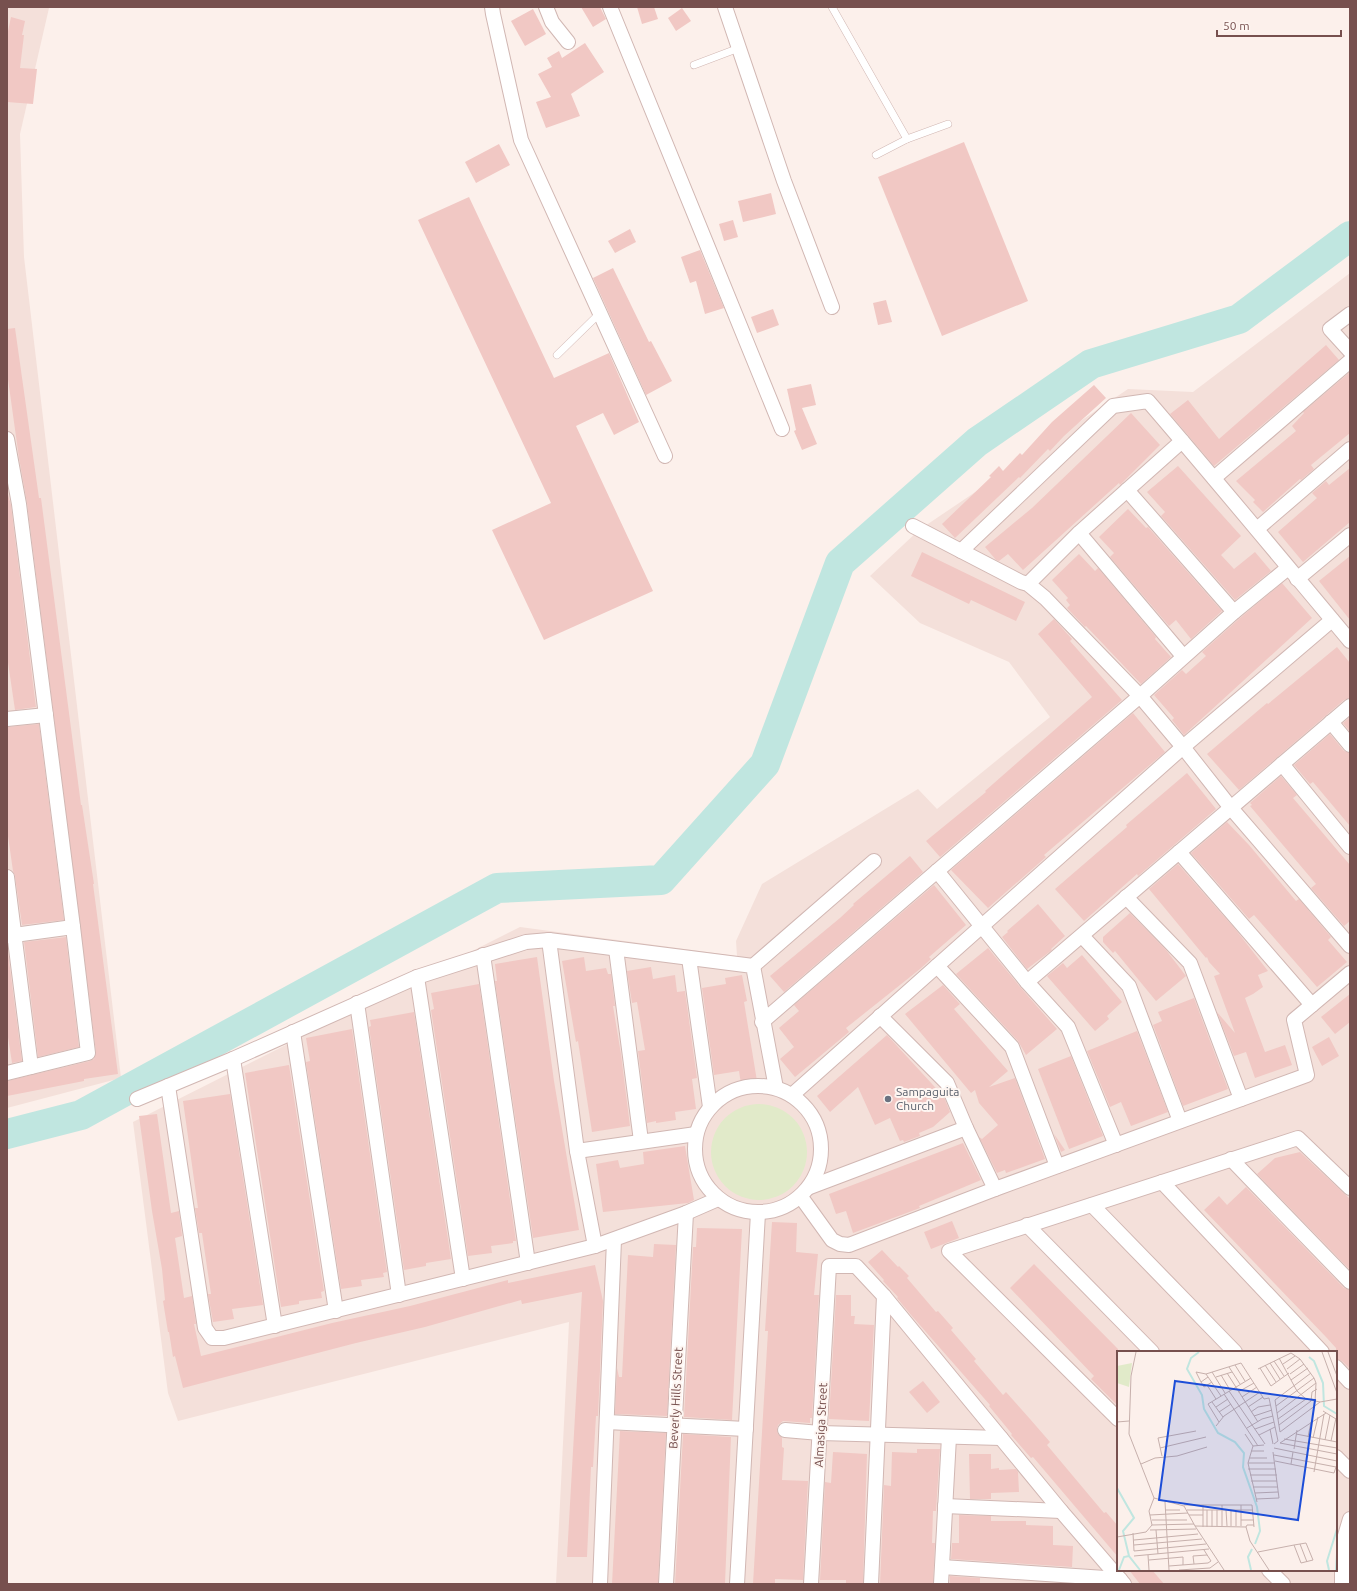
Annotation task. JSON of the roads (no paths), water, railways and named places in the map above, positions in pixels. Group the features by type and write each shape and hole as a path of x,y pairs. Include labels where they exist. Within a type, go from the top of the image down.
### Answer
{"street":[{"path":"492,7 494,22 521,140 665,456"},
{"path":"546,7 552,22 568,42"},
{"path":"610,7 782,429"},
{"path":"725,7 784,181 832,307"},
{"path":"1350,314 1330,329 1350,351"},
{"path":"1214,478 1350,361"},
{"path":"961,551 1113,406 1148,401 1258,529 1293,573 1340,623 1350,641"},
{"path":"7,439 13,505 46,714 88,1053 7,1073"},
{"path":"1028,584 1079,533 1182,441"},
{"path":"1258,529 1350,449"},
{"path":"1128,490 1234,612"},
{"path":"913,526 1021,582 1028,584 1045,598 1140,696 1183,747 1231,808 1350,946"},
{"path":"1079,533 1183,656"},
{"path":"762,1022 1140,696 1234,612 1350,535"},
{"path":"792,1095 1183,747 1340,623"},
{"path":"1027,982 1350,706"},
{"path":"7,719 46,714"},
{"path":"1332,722 1350,745"},
{"path":"1282,764 1350,847"},
{"path":"1179,852 1312,1005"},
{"path":"137,1099 233,1059 417,977 526,942 549,940 752,966 874,861"},
{"path":"937,871 1027,982 1068,1027 1116,1145"},
{"path":"7,878 11,935 31,1067"},
{"path":"1126,897 1190,962 1241,1099"},
{"path":"11,935 73,927"},
{"path":"1082,936 1129,986 1180,1121"},
{"path":"549,940 577,1151 595,1246"},
{"path":"616,949 641,1140"},
{"path":"483,955 528,1263"},
{"path":"689,958 710,1107"},
{"path":"752,966 776,1088"},
{"path":"937,966 1012,1047 1057,1166"},
{"path":"805,1192 832,1240 849,1246 995,1189 1307,1075 1294,1020 1350,973"},
{"path":"417,977 463,1279"},
{"path":"357,1003 399,1295"},
{"path":"880,1016 947,1083 966,1128 995,1189"},
{"path":"293,1032 336,1310"},
{"path":"233,1059 275,1326"},
{"path":"805,1192 819,1168 822,1148 818,1127 808,1109 792,1095 776,1088 758,1085 740,1088 724,1095 710,1107 696,1134 695,1158 702,1180 718,1199 737,1209 758,1213 773,1211 788,1206 805,1192 966,1128"},
{"path":"168,1086 205,1328 212,1338 224,1338 275,1326 595,1246 686,1213 718,1199"},
{"path":"577,1151 641,1140 696,1134"},
{"path":"1117,1418 949,1251 1298,1138 1350,1188"},
{"path":"1231,1159 1350,1282"},
{"path":"1162,1182 1321,1351"},
{"path":"1092,1205 1233,1351"},
{"name":"Beverly Hills Street","path":"666,1584 686,1213"},
{"path":"737,1584 758,1213"},
{"path":"1027,1226 1151,1351"},
{"path":"600,1584 614,1240"},
{"name":"Almasiga Street","path":"811,1584 829,1266 856,1266 884,1296"},
{"path":"871,1584 884,1296"},
{"path":"884,1296 1061,1511 1122,1582"},
{"path":"1337,1368 1350,1382"},
{"path":"607,1422 746,1429"},
{"path":"785,1430 820,1433 1001,1438"},
{"path":"941,1584 949,1437"},
{"path":"1337,1458 1350,1471"},
{"path":"945,1506 1061,1511"},
{"path":"1342,1584 1343,1543 1350,1519"},
{"path":"942,1567 1122,1582"},
{"path":"1270,1571 1283,1584"}],"lane":[{"path":"832,7 907,139"},
{"path":"694,64 739,48"},
{"path":"876,155 907,139 948,124"},
{"path":"557,355 599,314"}],"waterway":[{"path":"7,1134 81,1115 497,888 661,880 765,764 840,563 977,442 1091,364 1239,319 1350,236"}],"place":[{"name":"Sampaguita Church","path":"888,1099"}]}
